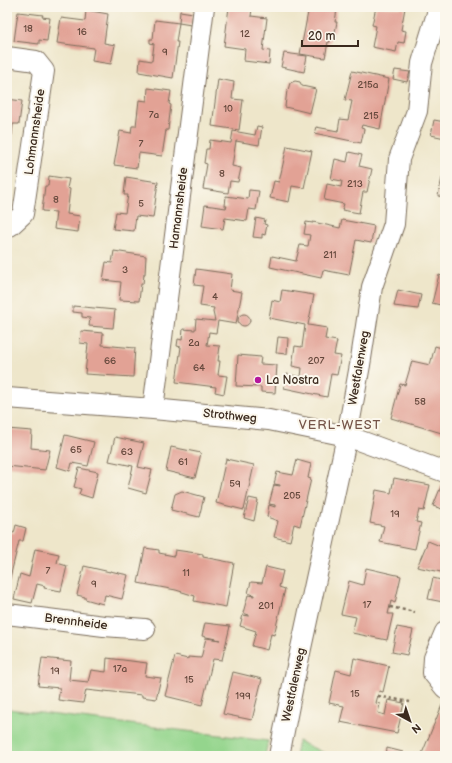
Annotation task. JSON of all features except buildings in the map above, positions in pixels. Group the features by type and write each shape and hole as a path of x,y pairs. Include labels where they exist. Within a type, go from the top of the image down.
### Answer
{"street":[{"name":"Hamannsheide","path":"153,409 204,7"},
{"name":"Westfalenweg","path":"279,756 347,436 372,287 394,224 399,159 417,111 422,63 439,7"},
{"name":"Lohmannsheide","path":"7,57 36,61 44,71 23,214 10,226 7,226"},
{"name":"Strothweg","path":"7,398 153,409 269,420 347,436 445,472"},
{"name":"Brennheide","path":"7,614 104,626 145,629"},
{"path":"445,632 434,658 433,673 445,688"}],"path":[{"path":"390,607 415,612"},
{"path":"378,696 410,702"}],"green space":[{"path":"7,709 268,741 265,756 7,756"},
{"path":"298,741 331,756 295,756"}],"place":[{"name":"La Nostra","path":"258,380"}],"district":[{"name":"VERL-WEST","path":"340,425"}]}
